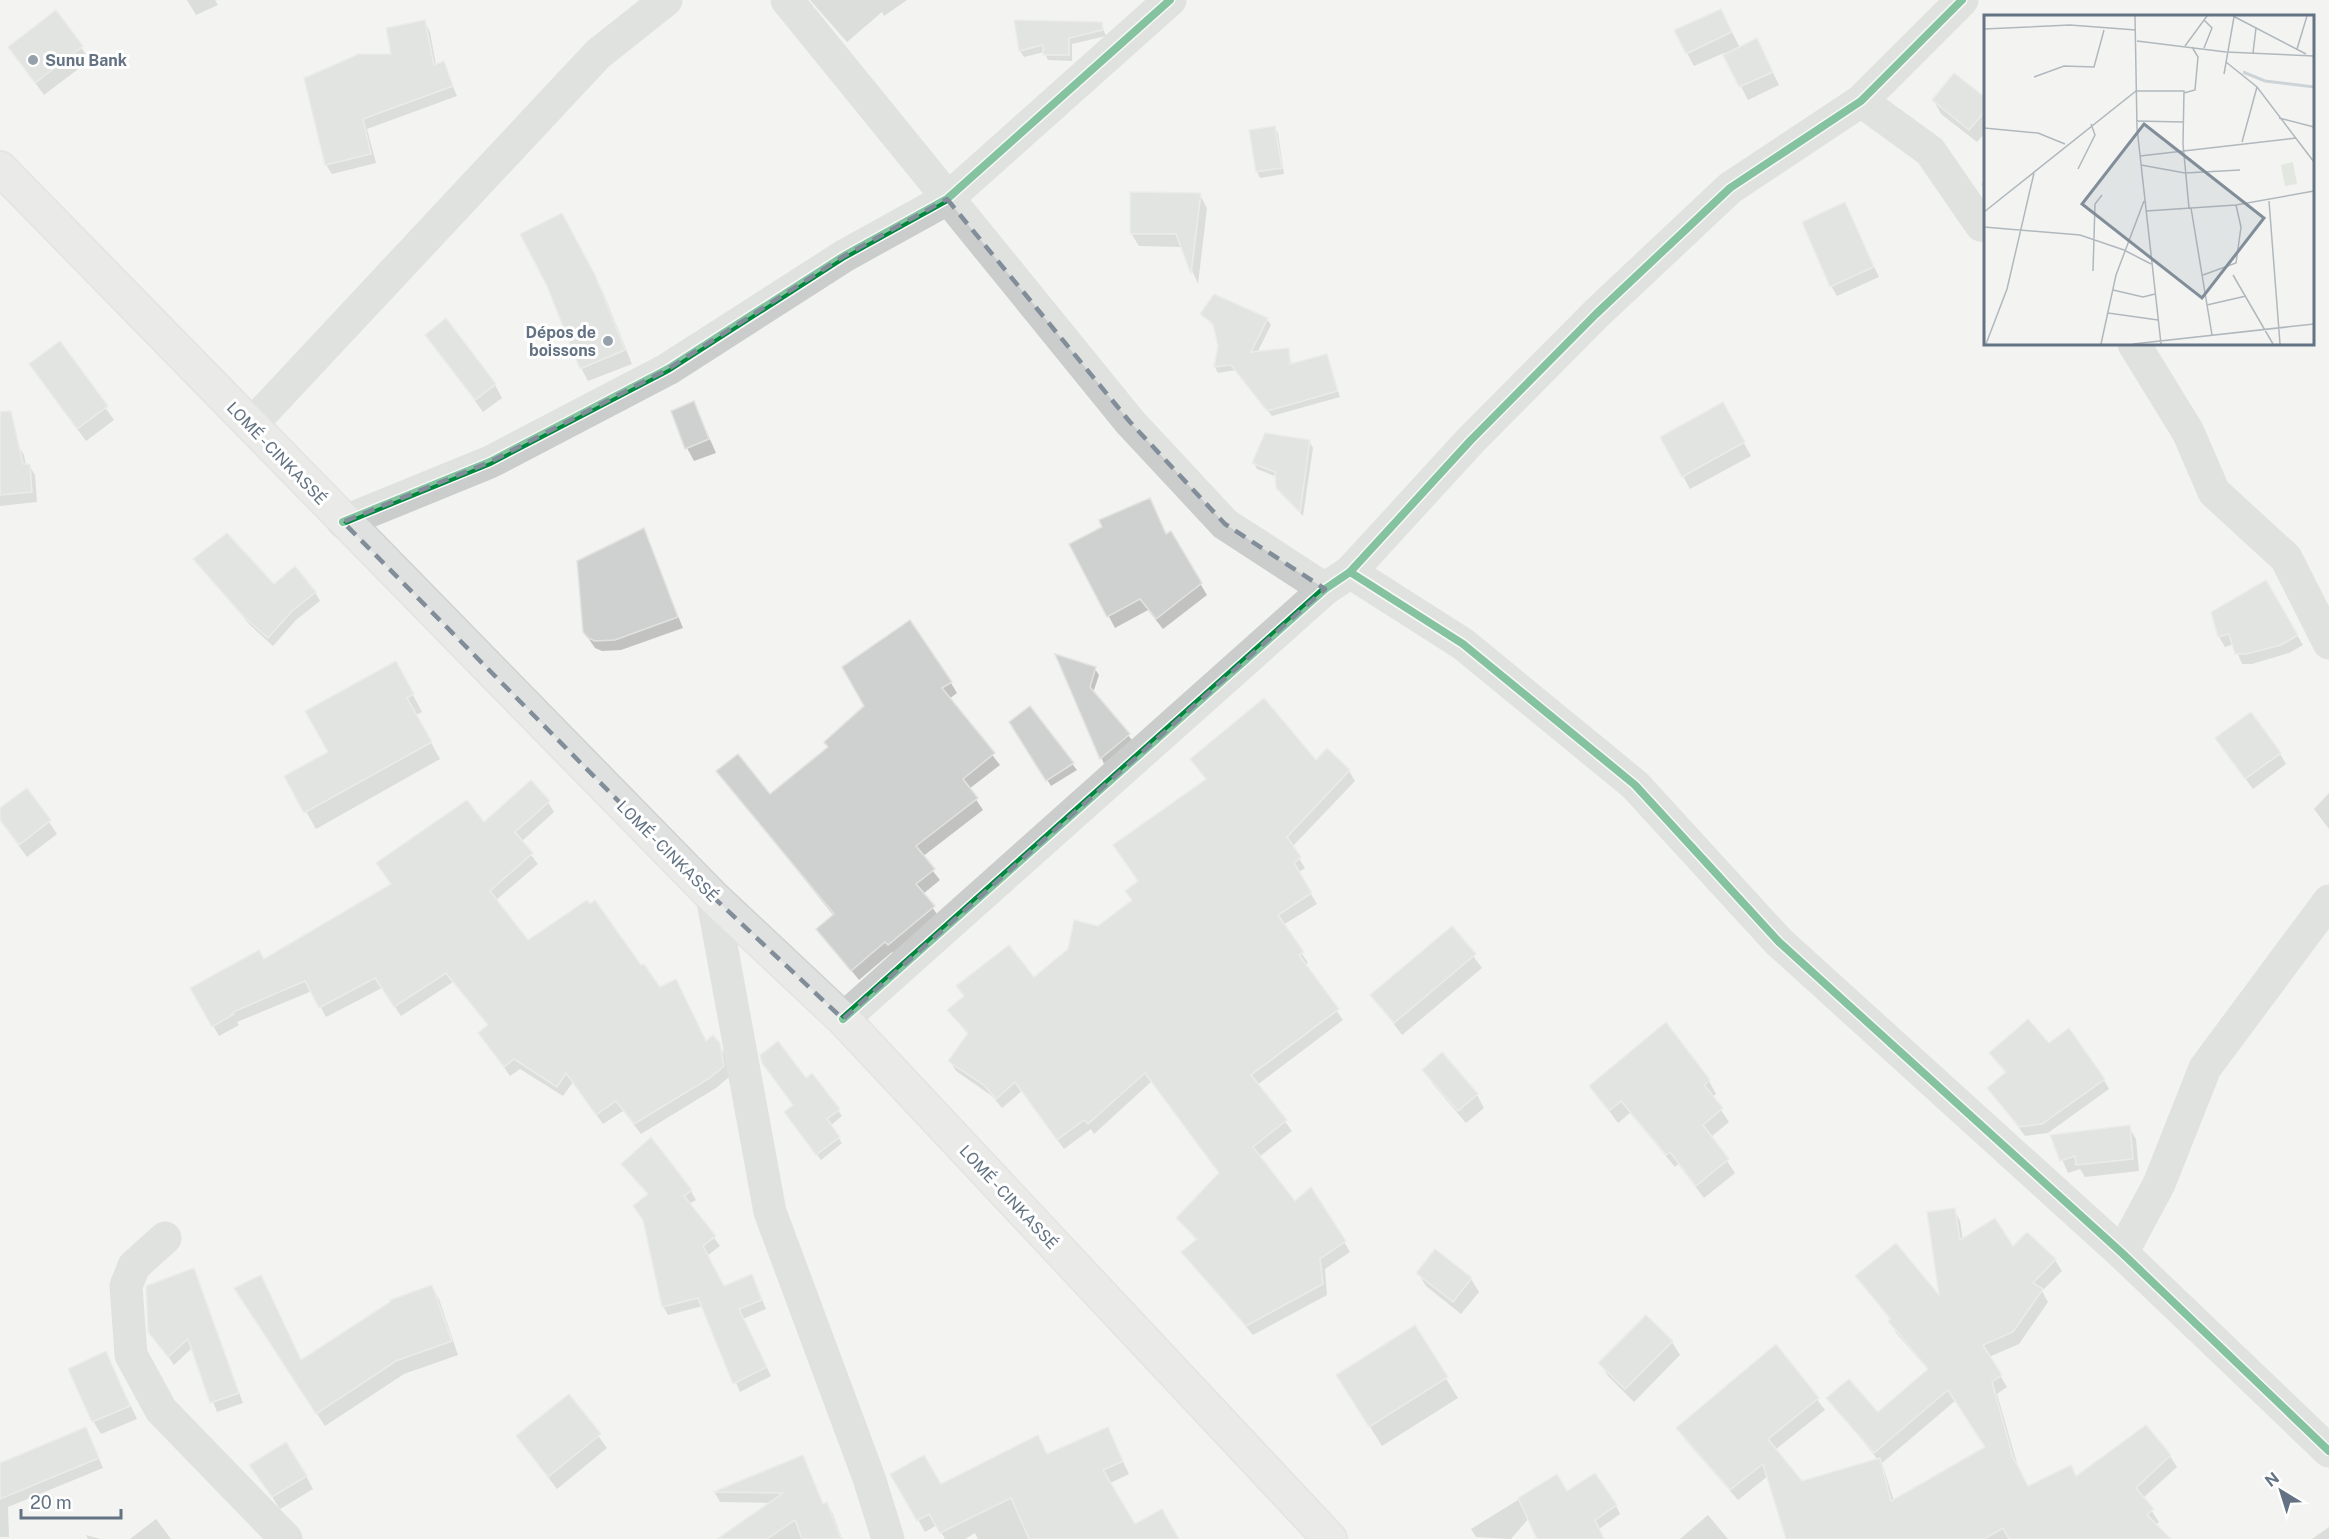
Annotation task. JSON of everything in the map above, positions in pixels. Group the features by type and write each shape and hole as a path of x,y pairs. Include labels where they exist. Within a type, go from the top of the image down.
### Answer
{"highway":[{"name":"LOMÉ - CINKASSÉ","path":"0,168 343,522 712,896 843,1019 1330,1539"}],"street":[{"path":"251,425 598,54 666,0"},
{"path":"787,0 1130,422 1225,524 1463,644 1635,785 1779,942 2122,1253 2329,1451"},
{"path":"343,522 490,462 668,369 844,256 947,199 1170,0"},
{"path":"843,1019 1337,581 1471,440 1596,314 1730,188 1861,101 1962,0"},
{"path":"1861,101 1930,151 1981,225 1984,226"},
{"path":"2135,345 2188,432 2214,492 2286,558 2329,643"},
{"path":"712,896 770,1212 861,1457 888,1539"},
{"path":"2122,1253 2159,1184 2205,1068 2329,901"},
{"path":"165,1238 134,1266 126,1286 131,1356 161,1410 286,1539"}],"highlighted area":[{"path":"947,199 1130,422 1225,524 1325,589 843,1019 712,896 343,522 490,462 668,369 844,256"}],"building":[{"path":"1721,9 1732,32 1686,54 1674,30"},
{"path":"56,10 83,46 35,83 8,47"},
{"path":"425,20 434,65 444,61 453,86 363,119 371,154 325,165 304,78 359,54 391,54 386,28"},
{"path":"1014,20 1102,22 1103,30 1069,38 1069,55 1043,55 1043,45 1019,51"},
{"path":"1757,38 1773,72 1739,87 1723,55"},
{"path":"1954,73 1984,96 1984,112 1969,130 1932,100"},
{"path":"1275,126 1282,168 1256,172 1249,130"},
{"path":"1130,192 1201,193 1191,274 1176,234 1130,234"},
{"path":"1845,202 1874,267 1830,287 1802,222"},
{"path":"562,213 596,277 625,350 580,369 547,286 520,234"},
{"path":"1214,294 1268,318 1251,352 1289,348 1290,364 1327,354 1338,391 1267,411 1231,365 1214,367 1218,346 1213,324 1200,314"},
{"path":"446,318 496,384 475,400 425,335"},
{"path":"60,341 108,406 77,429 29,364"},
{"path":"694,401 709,439 685,449 671,411"},
{"path":"1723,402 1745,442 1682,477 1660,437"},
{"path":"11,411 23,464 30,464 32,492 0,495 0,412"},
{"path":"1265,433 1310,440 1300,512 1276,488 1275,472 1252,463"},
{"path":"1150,498 1166,534 1171,531 1202,583 1156,619 1140,599 1107,617 1069,544 1102,527 1099,520"},
{"path":"644,528 678,617 615,640 595,641 588,638 583,632 577,561"},
{"path":"227,533 274,584 295,566 316,592 292,611 268,638 243,616 193,559"},
{"path":"2266,580 2298,635 2281,645 2246,654 2235,654 2229,634 2218,637 2211,612"},
{"path":"910,620 952,682 942,688 995,753 963,779 978,798 916,846 935,869 916,884 935,906 888,945 885,942 851,971 816,929 834,914 716,771 738,754 770,794 828,747 824,742 864,706 842,667"},
{"path":"1055,654 1096,667 1090,687 1130,734 1100,759"},
{"path":"396,661 414,694 407,698 432,742 304,813 284,776 328,752 305,711"},
{"path":"1264,698 1316,760 1327,748 1350,770 1287,837 1301,857 1294,863 1312,893 1278,915 1304,952 1299,955 1339,1009 1251,1075 1287,1120 1253,1147 1295,1201 1311,1187 1346,1241 1320,1259 1323,1284 1246,1326 1181,1252 1197,1239 1176,1218 1219,1173 1145,1073 1088,1124 1084,1120 1057,1140 1015,1082 996,1099 985,1086 948,1061 968,1033 947,1010 964,996 956,986 1009,945 1034,977 1068,949 1074,920 1098,926 1132,900 1125,891 1138,881 1113,845 1206,779 1190,759"},
{"path":"1030,706 1074,763 1046,781 1009,722"},
{"path":"2251,712 2281,753 2245,779 2215,738"},
{"path":"531,780 550,801 515,832 533,853 490,891 528,940 587,900 590,904 595,900 641,965 644,964 660,987 676,979 706,1041 713,1035 720,1043 724,1066 710,1078 634,1124 616,1101 596,1115 566,1073 557,1087 514,1059 504,1067 478,1033 488,1025 446,973 394,1007 375,978 319,1008 305,981 233,1012 234,1014 212,1027 190,988 259,950 264,959 391,884 376,863 467,800 484,822"},
{"path":"27,788 51,820 19,845 0,820 0,808"},
{"path":"1452,926 1476,954 1394,1023 1370,995"},
{"path":"2028,1019 2049,1043 2069,1028 2105,1079 2042,1124 2019,1127 1987,1088 2006,1072 1989,1053"},
{"path":"1666,1022 1710,1080 1704,1085 1723,1108 1703,1125 1729,1159 1696,1186 1670,1152 1666,1155 1621,1101 1609,1111 1589,1086"},
{"path":"778,1041 806,1078 812,1073 840,1109 827,1119 840,1137 816,1155 784,1112 793,1105 762,1063 760,1055"},
{"path":"1442,1052 1478,1094 1458,1111 1422,1070"},
{"path":"2130,1125 2133,1159 2076,1165 2075,1156 2060,1161 2050,1135"},
{"path":"651,1137 692,1190 684,1196 716,1236 703,1246 724,1286 752,1274 762,1300 739,1309 767,1367 733,1384 698,1298 662,1307 643,1220 633,1206 648,1194 621,1164"},
{"path":"1955,1208 1960,1240 1995,1218 2013,1246 2027,1232 2056,1259 2033,1283 2043,1289 2013,1332 1983,1345 2002,1375 1992,1382 2013,1457 2028,1486 2071,1465 2076,1476 2146,1425 2171,1455 2136,1488 2154,1509 2147,1515 2171,1539 2009,1539 2003,1528 1984,1539 1786,1539 1763,1464 1730,1490 1676,1428 1776,1344 1819,1398 1768,1439 1802,1481 1880,1458 1891,1501 1985,1447 1948,1390 1874,1453 1826,1398 1849,1379 1878,1412 1928,1369 1888,1321 1891,1319 1855,1276 1896,1243 1939,1295 1927,1212"},
{"path":"1435,1249 1472,1278 1453,1302 1416,1273"},
{"path":"194,1268 239,1393 210,1403 188,1339 168,1357 148,1332 146,1286"},
{"path":"261,1275 301,1360 390,1300 432,1285 452,1341 396,1361 316,1414 234,1288"},
{"path":"1646,1315 1673,1341 1625,1389 1598,1363"},
{"path":"1415,1325 1448,1377 1369,1427 1336,1375"},
{"path":"106,1351 130,1406 92,1422 68,1369"},
{"path":"569,1394 601,1434 548,1477 516,1436"},
{"path":"86,1427 99,1458 0,1499 0,1463"},
{"path":"1108,1427 1123,1461 1103,1470 1135,1524 1162,1509 1179,1539 1029,1539 1011,1498 940,1533 929,1514 917,1521 890,1474 924,1455 941,1484 1038,1435 1047,1454"},
{"path":"286,1442 307,1476 272,1497 249,1465"},
{"path":"803,1455 823,1504 827,1502 841,1539 802,1539 795,1520 767,1539 717,1539 783,1493 713,1492"},
{"path":"1595,1473 1617,1505 1595,1520 1604,1539 1537,1539 1518,1498 1557,1474 1567,1491"}],"cycle path":[{"path":"343,522 490,462 668,369 844,256 947,199 1170,0"},
{"path":"843,1019 1325,589 1350,572 1471,440 1596,314 1730,188 1861,101 1962,0"},
{"path":"1350,572 1463,644 1635,785 1779,942 2122,1253 2329,1451"}],"place":[{"name":"Sunu Bank","path":"33,60"},
{"name":"Dépos de boissons","path":"608,341"}]}
